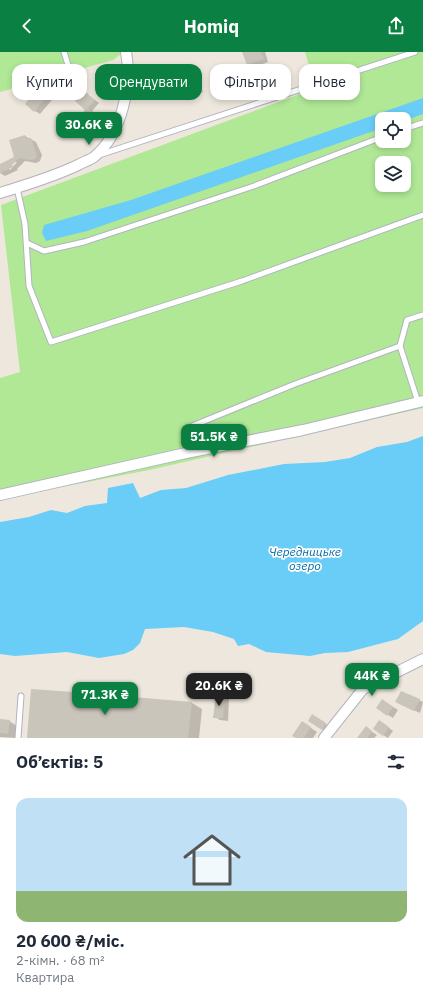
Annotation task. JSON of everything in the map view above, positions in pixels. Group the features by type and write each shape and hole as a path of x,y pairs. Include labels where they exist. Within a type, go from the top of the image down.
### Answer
{"street":[{"path":"0,193 65,171 94,157 106,143 116,126 123,108 128,88 128,64 126,52"},
{"path":"0,495 186,453 303,430 421,402"},
{"path":"324,738 363,689 423,659"}],"lane":[{"path":"64,52 68,64"},
{"path":"94,157 414,52"},
{"path":"411,127 423,123"},
{"path":"27,244 44,251 84,242 254,186 375,141"},
{"path":"17,188 27,244 29,286 51,342 242,281 423,215"},
{"path":"421,402 400,346 407,320 423,315"},
{"path":"186,453 192,426 295,384 400,346"},
{"path":"18,738 21,696"}],"green space":[{"path":"0,52 120,52 121,54 113,60 87,67 87,64 12,64 12,89 0,92"},
{"path":"305,52 423,52 423,408 149,470 0,499 0,378 20,372 1,205 284,100 291,100 291,97 299,94 299,100 360,100 360,64 309,64"}],"water":[{"path":"423,98 423,114 411,118 411,112 383,112"},
{"path":"375,115 375,130 87,231 46,241 42,233 44,225 131,200"},
{"name":"Чередницьке озеро","path":"423,436 423,621 398,639 348,652 325,653 310,656 266,652 249,644 238,646 234,639 213,632 184,627 145,629 140,643 133,650 124,654 99,658 67,652 15,656 0,654 0,522 29,517 51,510 67,513 85,506 107,503 108,488 133,483 140,498 161,490 186,488 228,475 284,464 325,462 350,458 377,447 407,442"}],"building":[{"path":"242,52 261,52 264,59 247,64"},
{"path":"87,93 95,100 88,108 101,119 84,139 72,129 66,135 56,126 62,118 72,126 85,110 75,101 87,100"},
{"path":"28,100 44,100 34,112 25,104"},
{"path":"25,135 26,138 31,138 37,156 35,159 30,160 19,158 12,165 13,167 0,173 0,164 14,157 9,140"},
{"path":"31,689 101,694 101,691 122,692 121,696 192,702 188,738 27,738"},
{"path":"401,691 420,699 414,711 395,702"},
{"path":"216,695 225,695 223,718 213,718"},
{"path":"382,699 393,707 387,716 376,708"},
{"path":"312,714 326,723 322,730 308,721"},
{"path":"0,719 10,720 8,734 0,733"},
{"path":"379,720 389,727 383,736 373,729"},
{"path":"302,721 311,727 304,738 296,738 292,736"},
{"path":"366,726 372,731 367,738 357,738"}]}
